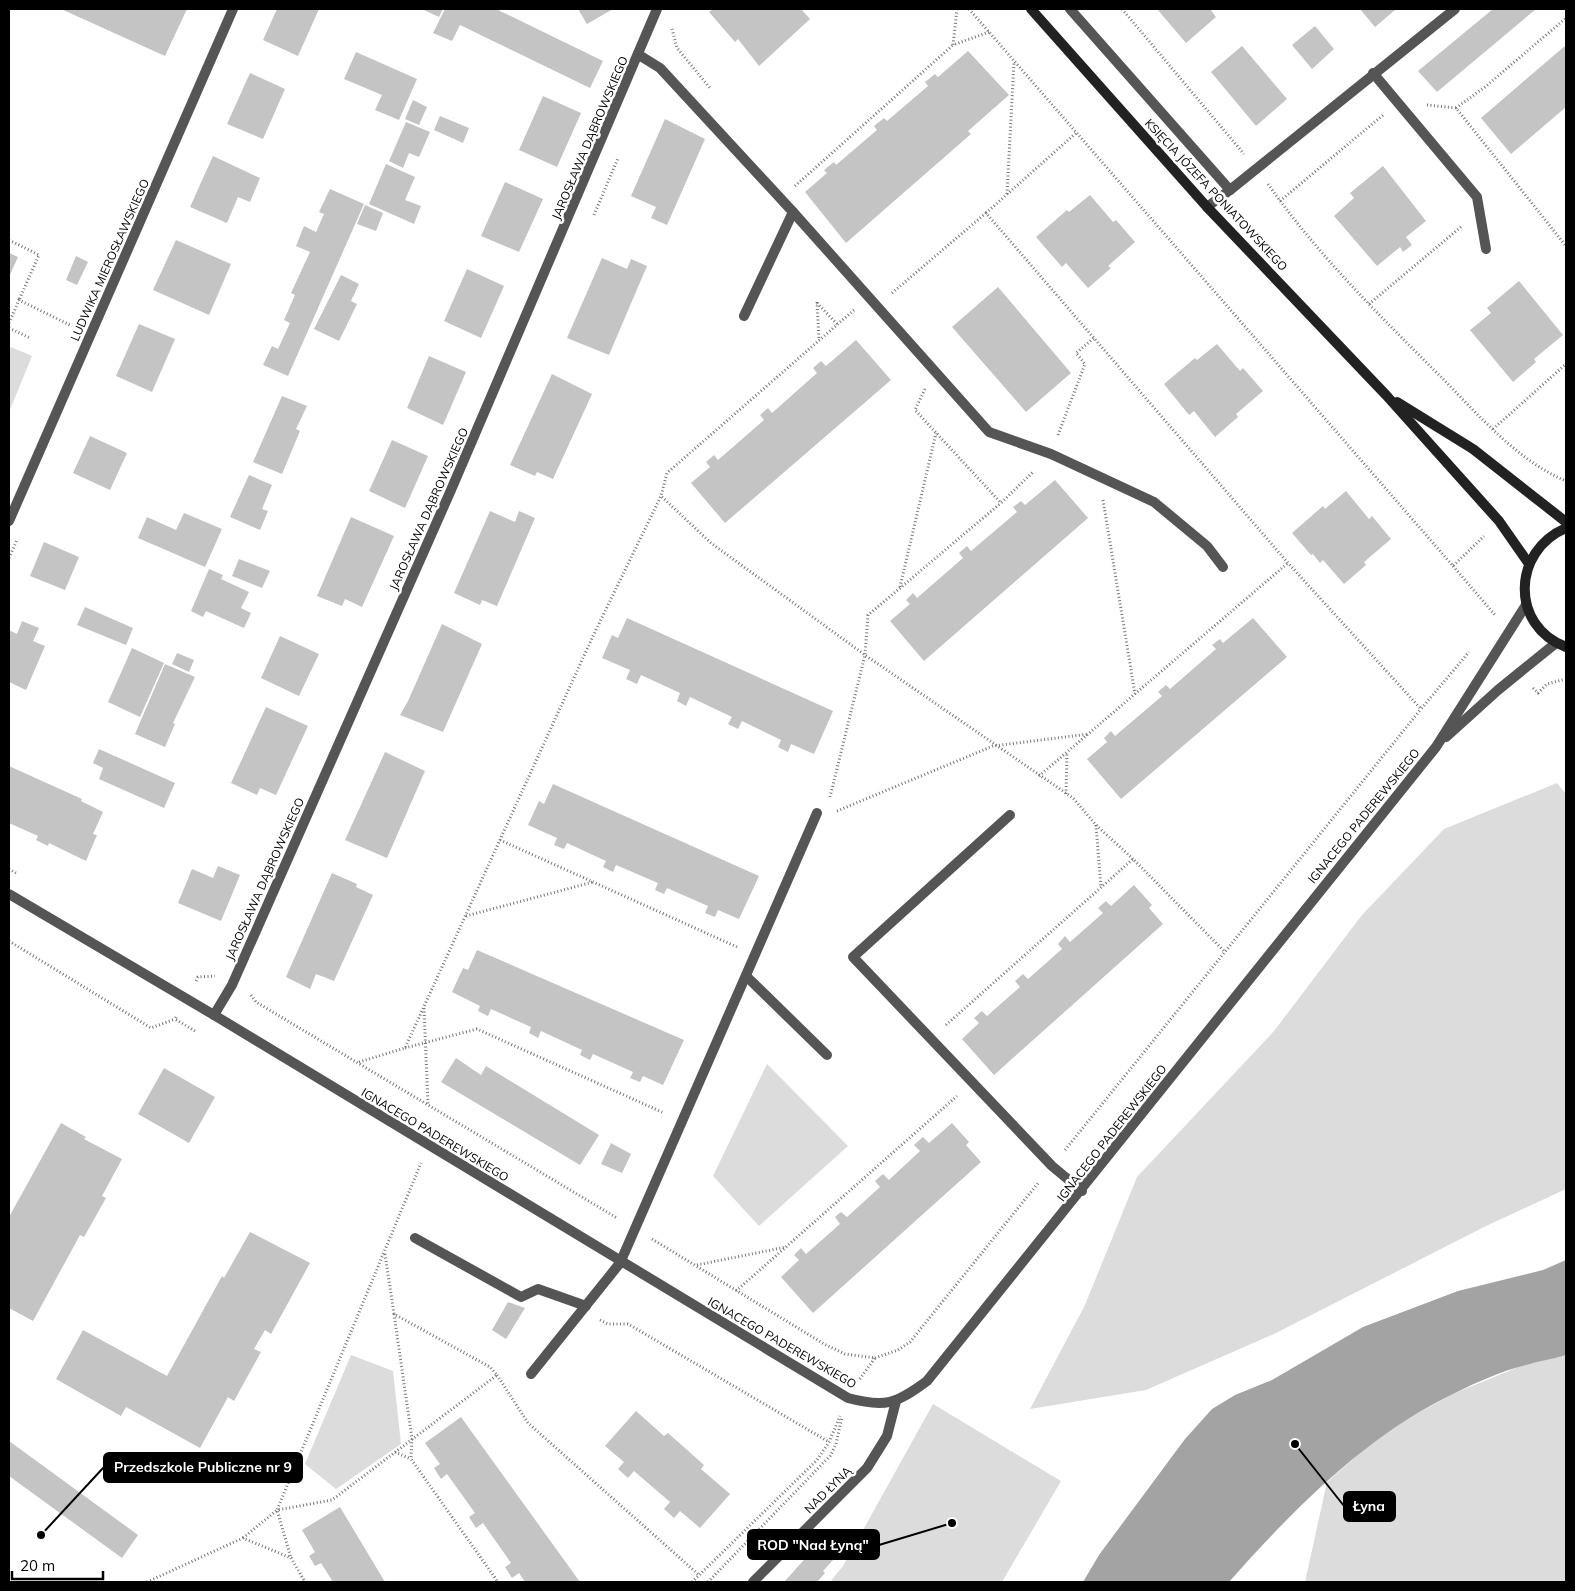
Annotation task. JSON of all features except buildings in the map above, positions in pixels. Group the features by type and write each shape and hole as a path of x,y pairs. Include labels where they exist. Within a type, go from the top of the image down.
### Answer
{"main road":[{"name":"KSIĘCIA JÓZEFA PONIATOWSKIEGO","path":"1031,9 1207,207 1386,395 1499,521 1529,564"},
{"name":"KSIĘCIA JÓZEFA PONIATOWSKIEGO","path":"1386,395 1473,449 1566,522"},
{"path":"1561,645 1543,633 1533,620 1526,605 1524,591 1529,564 1546,540 1566,528"}],"street":[{"name":"LUDWIKA MIEROSŁAWSKIEGO","path":"9,521 234,9"},
{"name":"JAROSŁAWA DĄBROWSKIEGO","path":"214,1016 232,985 411,580 658,9"},
{"path":"1070,9 1230,190"},
{"path":"1207,207 1455,9"},
{"path":"639,55 660,68 793,212 989,432 1051,454 1154,502 1207,546 1223,568"},
{"path":"1373,73 1477,197 1486,249"},
{"path":"744,316 793,212"},
{"name":"IGNACEGO PADEREWSKIEGO","path":"9,894 848,1398 872,1405 896,1401 926,1382 1082,1191 1436,747 1526,605"},
{"name":"IGNACEGO PADEREWSKIEGO","path":"1436,747 1498,690 1561,645"},
{"path":"531,1374 620,1262 818,814"},
{"path":"1010,815 852,957 1052,1166 1082,1191"},
{"path":"746,976 827,1055"},
{"path":"416,1238 521,1297 538,1289 586,1306"},
{"name":"NAD ŁYNĄ","path":"753,1582 867,1468 886,1436 896,1401"}],"path":[{"path":"953,45 957,9"},
{"path":"969,9 1498,618"},
{"path":"1122,9 1256,168 1280,201 1369,304 1493,429 1541,470 1566,481"},
{"path":"1456,108 1485,87 1566,18"},
{"path":"672,24 677,48 713,92"},
{"path":"795,186 953,45 989,32"},
{"path":"1007,194 1014,62"},
{"path":"884,287 890,294 986,213 1076,133"},
{"path":"590,223 620,153"},
{"path":"789,179 802,194"},
{"path":"1369,304 1479,212"},
{"path":"986,213 1288,564 1421,709"},
{"path":"9,240 39,255 9,323"},
{"path":"19,300 74,327"},
{"path":"819,340 817,302 838,325"},
{"path":"405,1048 593,636 661,496 667,473 857,308"},
{"path":"9,328 30,338"},
{"path":"829,800 865,655 868,615 1001,503 1051,454 1085,364 1076,353 1094,338"},
{"path":"1493,429 1566,364"},
{"path":"926,387 915,410 1001,503"},
{"path":"900,588 936,433"},
{"path":"1099,476 1135,695"},
{"path":"661,496 711,543 993,746 1073,798 1096,825 1133,859 1224,951"},
{"path":"1453,566 1499,521"},
{"path":"1039,776 1288,564"},
{"path":"875,1358 898,1350 910,1342 1224,951 1470,650"},
{"path":"1538,692 1547,684 1566,678"},
{"path":"833,813 993,746 1089,734"},
{"path":"1066,794 1067,752"},
{"path":"1096,825 1101,888"},
{"path":"500,840 744,949"},
{"path":"931,1038 1133,859"},
{"path":"466,916 593,882"},
{"path":"9,941 151,1028 175,1019"},
{"path":"424,1007 428,1104"},
{"path":"359,1062 477,1029 669,1115"},
{"path":"736,1291 957,1096 965,1096"},
{"path":"147,1582 243,1538 277,1510 385,1254 421,1163 413,1158"},
{"path":"696,1266 787,1247"},
{"path":"385,1254 412,1439 411,1458"},
{"path":"586,1306 596,1318 608,1324 628,1324 829,1442"},
{"path":"394,1314 490,1367 528,1423 699,1575"},
{"path":"277,1510 332,1500 496,1375"},
{"path":"708,1582 830,1456 836,1444 839,1425"},
{"path":"395,1452 411,1458 498,1582"},
{"path":"277,1510 291,1558 305,1582"},
{"path":"243,1538 291,1558"}],"shaded area":[{"path":"11,347 32,356 9,412 9,352"},
{"path":"1557,783 1566,794 1566,1189 1486,1226 1276,1333 1146,1390 1030,1409 1085,1305 1137,1177 1274,1031 1362,915 1444,829"},
{"path":"767,1064 848,1146 759,1226 713,1176"},
{"path":"1566,1260 1566,1355 1517,1367 1481,1381 1422,1410 1391,1430 1361,1452 1305,1501 1229,1582 1083,1582 1099,1555 1185,1439 1212,1409 1235,1395 1272,1380 1363,1327 1458,1291 1543,1270"},
{"path":"351,1355 393,1371 401,1444 336,1489 305,1464"},
{"path":"1566,1355 1566,1582 1305,1582 1327,1482 1367,1447 1407,1419 1455,1393 1526,1364"},
{"path":"933,1404 1061,1481 1002,1582 830,1582 843,1566"}],"place":[{"name":"Łyna","path":"1295,1444"},
{"name":"ROD \"Nad Łyną\"","path":"952,1523"},
{"name":"Przedszkole Publiczne nr 9","path":"41,1535"}]}
